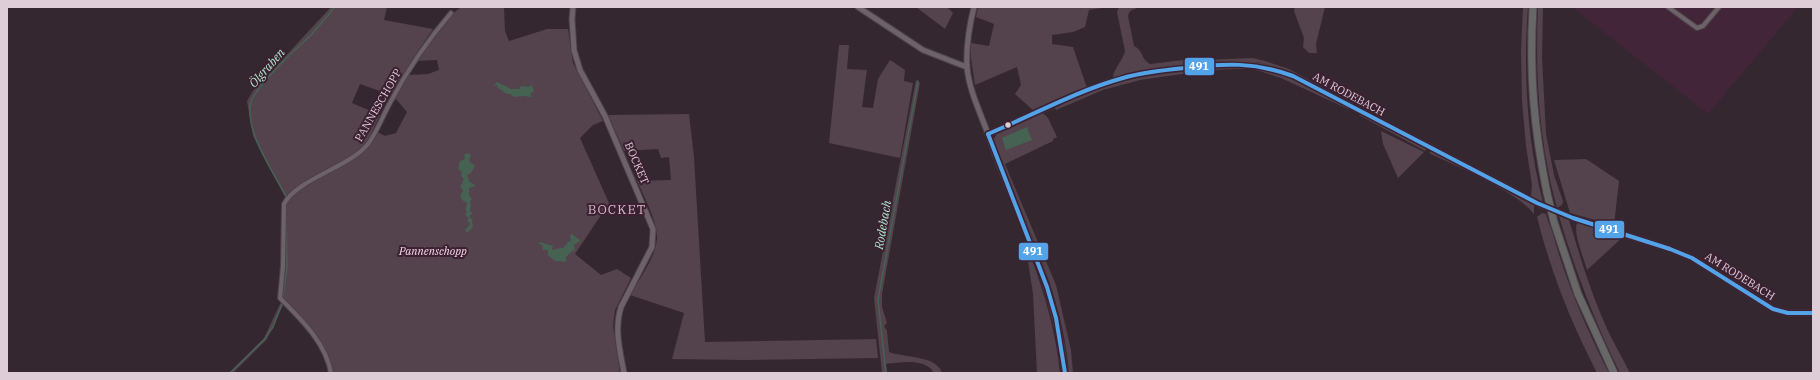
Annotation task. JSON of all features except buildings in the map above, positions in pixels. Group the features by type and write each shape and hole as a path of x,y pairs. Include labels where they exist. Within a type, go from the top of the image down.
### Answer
{"highway":[{"path":"1533,7 1531,74 1533,109 1537,142 1547,193 1554,222 1578,294 1614,373"}],"street":[{"name":"BOCKET","path":"573,7 574,50 579,66 609,123 653,229 652,247 621,307 618,316 618,335 624,373"},
{"path":"858,7 923,50 964,66 967,65"},
{"path":"974,7 968,34 967,65 974,96 1047,287 1058,330 1065,373"},
{"path":"1668,7 1697,28 1702,26 1719,7"},
{"name":"PANNESCHOPP","path":"331,373 329,360 320,344 295,313 280,298 283,266 283,207 285,202 300,188 352,157 368,144 418,53 451,13"},
{"name":"AM RODEBACH","path":"988,134 1122,78 1155,71 1216,64 1259,64 1293,76 1537,203 1573,218 1663,246 1692,258 1773,309 1788,313 1813,313"}],"shaded area":[{"path":"1572,7 1798,7 1708,114"},
{"path":"497,82 511,89 519,89 521,86 528,87 532,85 534,91 530,94 532,97 514,97 511,94 507,94 498,88 497,85 493,86"},
{"path":"1027,127 1032,140 1006,150 1002,138"},
{"path":"467,153 471,155 469,161 475,166 471,173 467,175 469,181 476,186 469,188 469,195 472,199 470,201 470,211 473,213 469,216 473,221 473,227 467,233 465,230 470,224 467,220 469,218 465,215 467,211 465,210 467,203 462,200 460,195 463,191 460,186 464,180 461,175 462,172 458,169 460,161 465,159 464,155"},
{"path":"572,234 580,240 580,242 574,245 575,251 573,250 566,257 566,262 555,261 548,255 548,250 543,250 542,245 538,244 540,242 553,246 552,250 565,247 564,245 567,245 567,242 571,241 570,235"}],"green space":[{"path":"331,7 387,7 384,20 433,29 391,95 360,84 352,103 380,115 366,144 358,151 285,197 253,136 247,101 253,91"},
{"name":"Pannenschopp","path":"461,7 504,7 505,31 509,41 547,29 568,29 573,63 603,121 593,125 580,138 609,203 575,254 601,275 617,269 631,278 615,310 613,326 620,373 333,373 326,351 282,298 285,203 301,189 363,152 377,132 385,136 396,133 407,112 395,98 408,75 428,74 439,70 437,60 416,61 442,25"},
{"path":"916,7 947,7 953,13 945,29"},
{"path":"978,7 1108,7 1089,10 1085,27 1073,32 1052,35 1052,44 1073,47 1087,88 1034,111 1015,94 1021,85 1017,67 975,85 971,58 971,43 989,46 994,24 976,17"},
{"path":"1119,7 1141,7 1131,11 1128,16 1134,46 1150,64 1200,58 1204,60 1253,58 1289,69 1322,87 1278,68 1258,62 1222,62 1115,79 1113,76 1114,73 1125,51 1117,12"},
{"path":"1295,7 1325,7 1316,44 1317,53 1309,53 1303,47 1304,38 1294,11"},
{"path":"1523,7 1528,7 1526,81 1530,130 1533,155 1543,202 1531,196 1532,185 1526,146 1522,100 1521,51"},
{"path":"1538,7 1543,7 1542,58 1546,134 1554,175 1563,201 1562,205 1557,208 1542,133 1537,58"},
{"path":"839,45 849,45 847,69 867,70 862,107 873,108 878,79 890,60 905,70 904,81 913,83 900,158 829,143"},
{"path":"1237,66 1264,69 1281,74 1351,108 1348,109 1281,78 1253,69 1236,69 1210,70 1140,80 1103,90 1056,110 1055,108 1099,89 1139,77 1181,70"},
{"path":"916,80 920,83 882,294 882,307 887,323 884,326 887,331 889,352 927,360 939,367 942,373 934,373 930,368 919,363 906,362 886,364 887,373 882,373 874,298"},
{"path":"1043,113 1048,118 1057,137 1053,139 1053,141 1005,164 1056,285 1071,350 1073,373 1069,373 1059,313 1050,283 993,140 997,134"},
{"path":"1360,113 1427,148 1425,151 1359,115"},
{"path":"689,114 694,157 705,342 876,339 878,358 744,360 672,359 684,313 630,295 650,261 657,239 653,218 637,181 671,180 669,157 661,158 658,149 624,151 608,115"},
{"path":"1381,131 1424,152 1398,178 1383,144"},
{"path":"1431,151 1534,205 1534,214 1514,196 1470,172 1429,153"},
{"path":"1586,159 1619,181 1614,225 1570,213 1554,160"},
{"path":"1542,213 1546,214 1577,305 1609,373 1597,373 1562,297 1537,217"},
{"path":"1559,216 1566,217 1569,220 1593,294 1611,337 1630,373 1620,373 1602,335 1586,296"},
{"path":"1581,221 1624,236 1587,270 1576,233 1577,223"},
{"path":"1031,257 1049,314 1056,343 1060,373 1037,373 1033,294 1028,261"},
{"path":"281,302 283,305 267,339 233,373 229,373 264,338"}],"waterway":[{"name":"Ölgraben","path":"286,196 268,164 257,140 250,117 250,106 253,98 267,79 311,35 335,7"},
{"name":"Rodebach","path":"886,373 878,300 918,81"},
{"name":"Ölgraben","path":"283,296 287,268 286,207"},
{"name":"Ölgraben","path":"230,373 264,340 273,327 282,304"}],"transit line":[{"name":"491","path":"988,134 1071,96 1106,83 1131,76 1161,70 1213,65 1240,65 1266,68 1293,76 1537,203 1573,218 1670,249 1692,258 1773,309 1788,313 1813,313"},
{"name":"491","path":"988,134 1047,287 1056,318 1065,373"}],"district":[{"name":"BOCKET","path":"617,209"}]}
